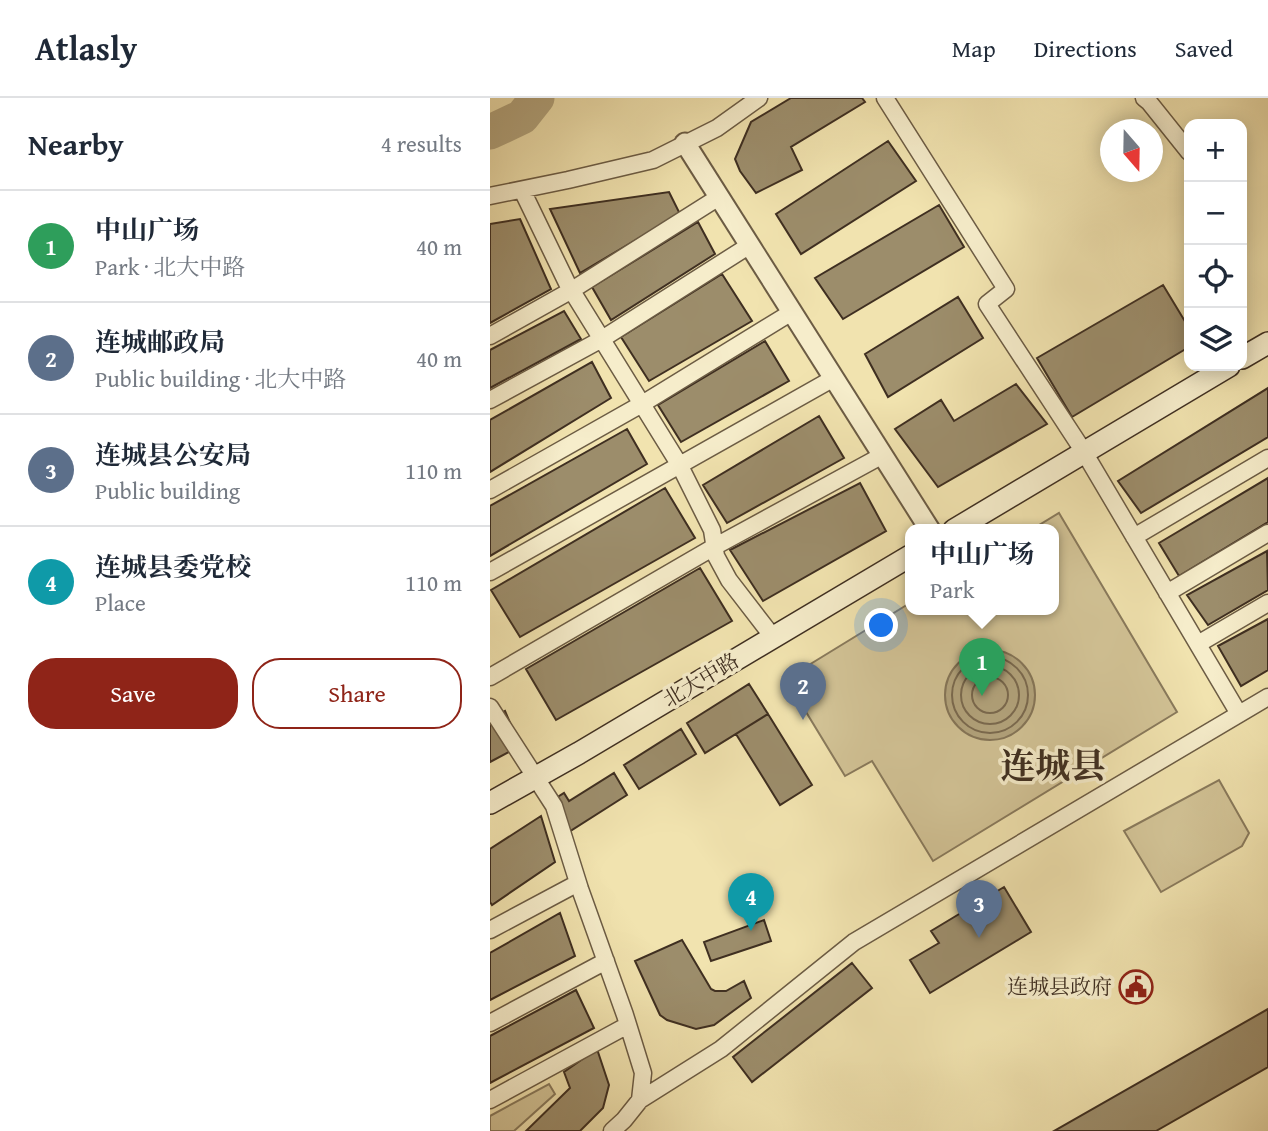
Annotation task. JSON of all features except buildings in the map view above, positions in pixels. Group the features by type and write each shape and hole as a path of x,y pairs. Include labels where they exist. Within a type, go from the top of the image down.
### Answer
{"main road":[{"path":"1247,355 1268,342"},
{"path":"964,524 1221,371"},
{"name":"北大中路","path":"490,803 905,559"}],"street":[{"path":"490,197 653,160 717,128 759,98"},
{"path":"885,98 1006,289 987,304 1084,452 1239,714"},
{"path":"1144,98 1184,146"},
{"path":"685,144 926,524"},
{"path":"523,190 572,290 679,464 712,530 716,556 729,580 773,637"},
{"path":"490,336 572,290 719,197"},
{"path":"490,400 602,339 750,245"},
{"path":"490,490 642,404 792,312"},
{"path":"490,572 834,378"},
{"path":"490,677 715,547 883,455"},
{"path":"1134,537 1268,458"},
{"path":"1167,593 1268,533"},
{"path":"1198,644 1268,603"},
{"path":"612,1131 640,1100 721,1049 854,942 1268,697"},
{"path":"490,707 554,806 643,1073 640,1100"},
{"path":"490,930 579,883"},
{"path":"490,1023 606,961"},
{"path":"490,1100 628,1025"}],"shaded area":[{"path":"1059,513 1177,712 933,861 872,761 845,776 786,679 905,606 905,615 1059,615 1059,524 1041,524"},
{"path":"1219,780 1249,833 1242,846 1161,892 1124,831"},
{"path":"549,1084 555,1094 514,1131 490,1131 490,1116"}],"water":[{"path":"990,650 1007,654 1022,663 1031,678 1035,695 1031,712 1022,727 1007,736 990,740 973,736 958,727 949,712 945,695 949,678 958,663 973,654"}],"waterway":[{"path":"490,132 522,117 537,98"}],"place":[{"name":"中山广场","path":"982,696"},
{"name":"连城邮政局","path":"803,720"},
{"name":"连城县委党校","path":"751,931"},
{"name":"连城县公安局","path":"979,938"},
{"name":"连城县政府","path":"1136,987"}],"district":[{"name":"连城县","path":"1053,766"}]}
